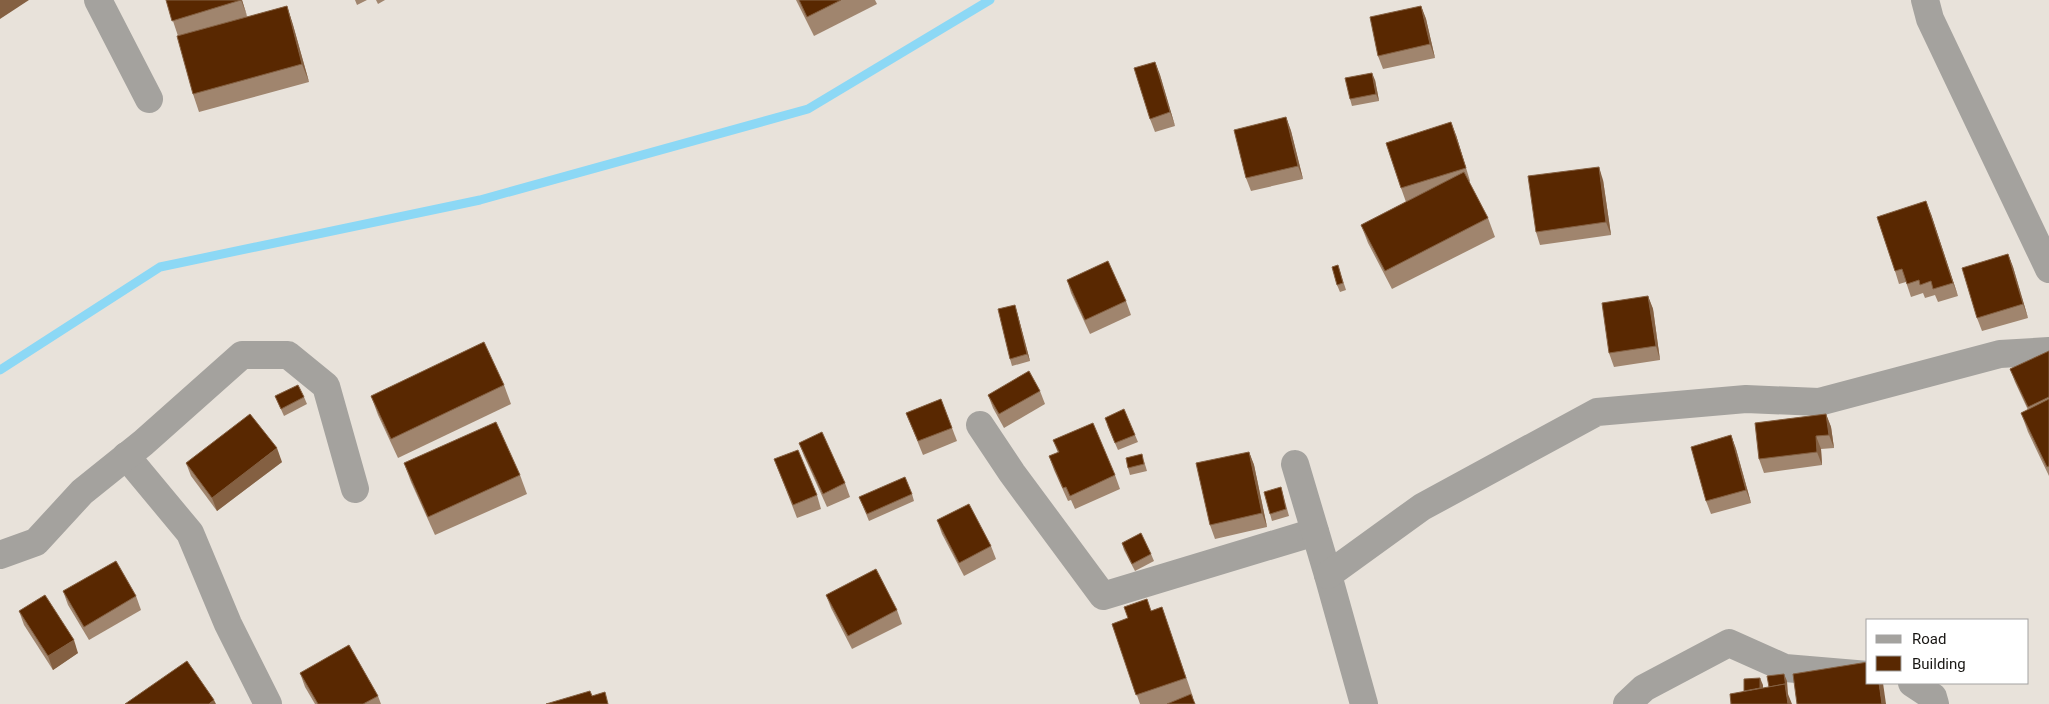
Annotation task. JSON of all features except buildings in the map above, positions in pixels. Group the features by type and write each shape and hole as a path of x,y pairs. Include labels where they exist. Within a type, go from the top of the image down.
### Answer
{"street":[{"path":"98,0 149,99"},
{"path":"1924,0 1930,19 2049,269"},
{"path":"1328,575 1422,507 1597,412 1746,399 1819,402 2000,354 2049,351"},
{"path":"0,555 36,542 82,492 242,355 288,355 326,386 355,489"},
{"path":"980,425 1012,473 1103,596 1315,532"},
{"path":"126,456 190,533 228,624 268,704"},
{"path":"1295,464 1364,704"},
{"path":"1627,704 1644,688 1729,643 1786,668 1866,675"},
{"path":"1914,684 1933,697 1935,704"}],"waterway":[{"path":"0,370 160,267 480,200 808,109 990,0"}]}
